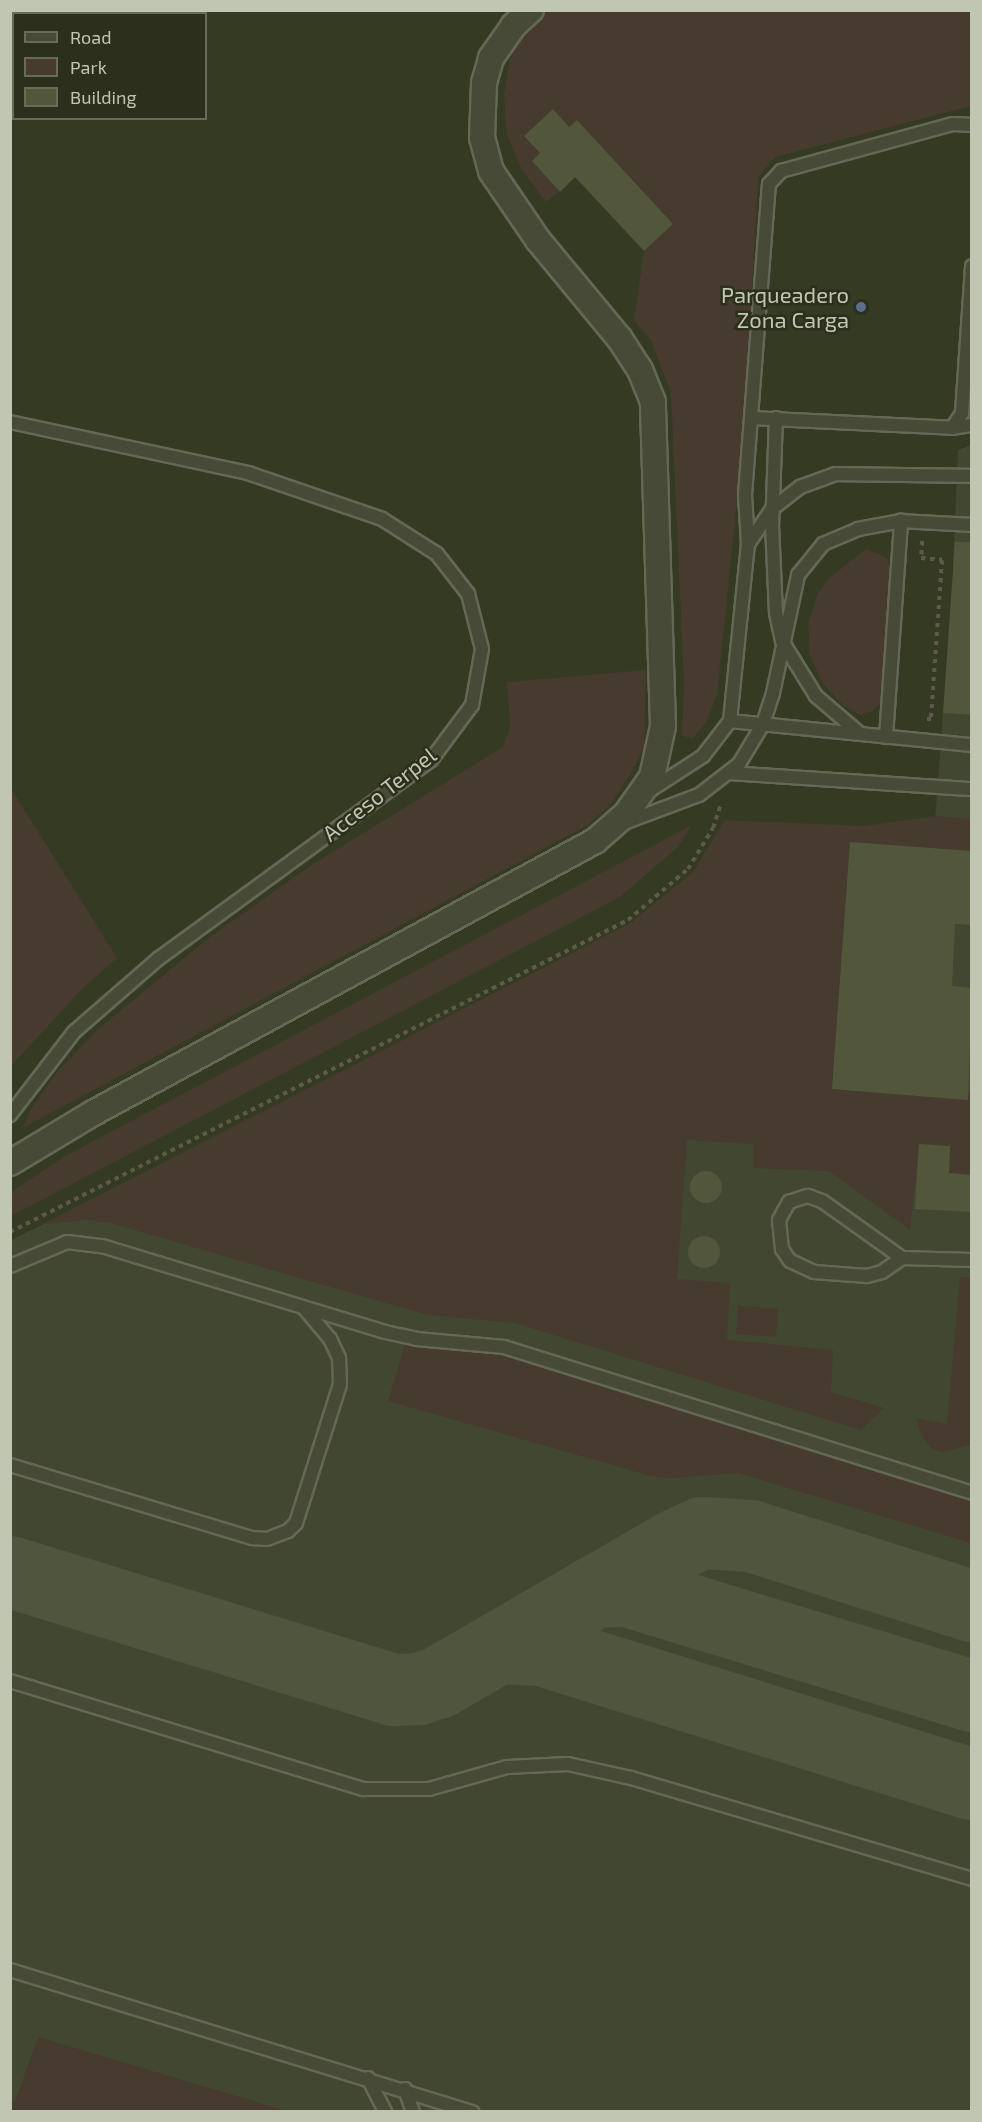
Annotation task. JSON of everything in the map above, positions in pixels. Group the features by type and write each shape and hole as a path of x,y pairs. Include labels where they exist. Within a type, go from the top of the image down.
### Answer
{"street":[{"path":"10,1163 95,1112 570,856 614,827 652,777 663,726 653,402 640,370 619,338 538,240 491,171 482,138 483,83 490,58 513,26 531,10"}],"lane":[{"path":"639,797 703,756 730,721 748,544 745,495 767,193 774,176 972,120"},
{"path":"953,124 972,125"},
{"path":"952,429 962,413 972,266"},
{"path":"751,418 952,429 972,424"},
{"path":"776,418 772,509 776,614 782,641 816,696 859,733"},
{"name":"Acceso Terpel","path":"10,422 248,473 382,519 437,554 468,594 482,649 472,705 431,760 158,959 74,1032 10,1116"},
{"path":"748,544 772,509 800,487 836,474 972,476"},
{"path":"886,737 901,521"},
{"path":"614,827 699,795 730,773 763,724 798,575 808,558 823,544 858,529 901,521 972,525"},
{"path":"730,721 972,745"},
{"path":"730,773 972,789"},
{"path":"902,1258 882,1272 867,1276 814,1272 790,1261 782,1249 779,1220 789,1202 808,1196 822,1201 902,1258 972,1260"},
{"path":"10,1266 48,1248 83,1242 417,1339 504,1347 972,1493"},
{"path":"10,1465 252,1538 267,1539 288,1531 297,1523 340,1384 341,1370 330,1338 301,1306"},
{"path":"10,1681 364,1789 429,1789 507,1767 568,1764 632,1778 972,1879"},
{"path":"10,1970 405,2089 473,2112"},
{"path":"368,2078 385,2112"},
{"path":"405,2089 413,2112"}],"path":[{"path":"908,740 908,717 931,719 942,571 942,560 921,558 923,521"},
{"path":"10,1232 628,920 688,869 713,828 730,773"}],"shaded area":[{"path":"971,445 971,568 953,566 958,450"},
{"path":"943,713 971,715 971,2111 45,2112 11,2101 11,1240 142,1176 671,1077 839,979 850,842 933,848"}],"green space":[{"path":"548,11 971,11 971,106 775,157 758,178 745,422 717,695 706,723 693,738 682,736 684,684 671,393 651,340 634,320 644,251 673,224 577,120 569,127 553,109 524,136 540,153 532,161 560,191 546,202 522,170 507,135 504,96 510,58 516,44"},
{"path":"866,549 887,558 891,571 880,703 872,711 860,715 844,706 822,683 810,655 808,624 818,593 828,579"},
{"path":"646,670 644,746 631,774 608,807 586,826 23,1128 31,1109 58,1071 97,1030 210,937 310,866 503,747 510,727 507,682"},
{"path":"10,787 117,958 83,988 11,1066"},
{"path":"935,816 971,819 971,851 850,843 832,1089 967,1100 971,1085 971,1175 949,1173 950,1146 919,1145 910,1230 829,1171 754,1168 754,1144 687,1140 677,1279 730,1283 727,1340 833,1350 831,1392 884,1408 861,1430 515,1323 427,1315 110,1223 87,1220 43,1224 631,923 693,872 725,820 864,826"},
{"path":"692,825 677,848 620,897 11,1216 11,1192 65,1156"},
{"path":"960,1277 971,1278 971,1445 943,1452 933,1450 921,1435 916,1418 947,1424"},
{"path":"738,1306 778,1309 776,1337 736,1334"},
{"path":"406,1341 523,1359 971,1499 971,1543 738,1473 672,1478 651,1476 388,1401"},
{"path":"38,2037 287,2111 11,2111 11,2101 15,2102"}],"building":[{"path":"553,109 569,127 577,120 673,224 644,251 575,177 560,192 532,161 540,153 524,136"},
{"path":"955,542 972,542 972,715 943,713"},
{"path":"850,842 972,851 972,925 955,924 952,986 972,988 968,1100 832,1089"},
{"path":"919,1144 950,1146 949,1173 972,1175 972,1212 915,1209"},
{"path":"706,1171 717,1176 722,1187 717,1198 706,1203 695,1198 690,1187 695,1176"},
{"path":"704,1236 715,1241 720,1252 715,1263 704,1268 693,1263 688,1252 693,1241"}],"taxiway":[{"path":"10,1572 394,1690 419,1689 438,1683 674,1546 702,1533 751,1536 972,1606"},
{"path":"594,1592 627,1591 972,1696"},
{"path":"501,1648 541,1650 972,1784"}],"place":[{"name":"Parqueadero Zona Carga","path":"861,307"}]}
